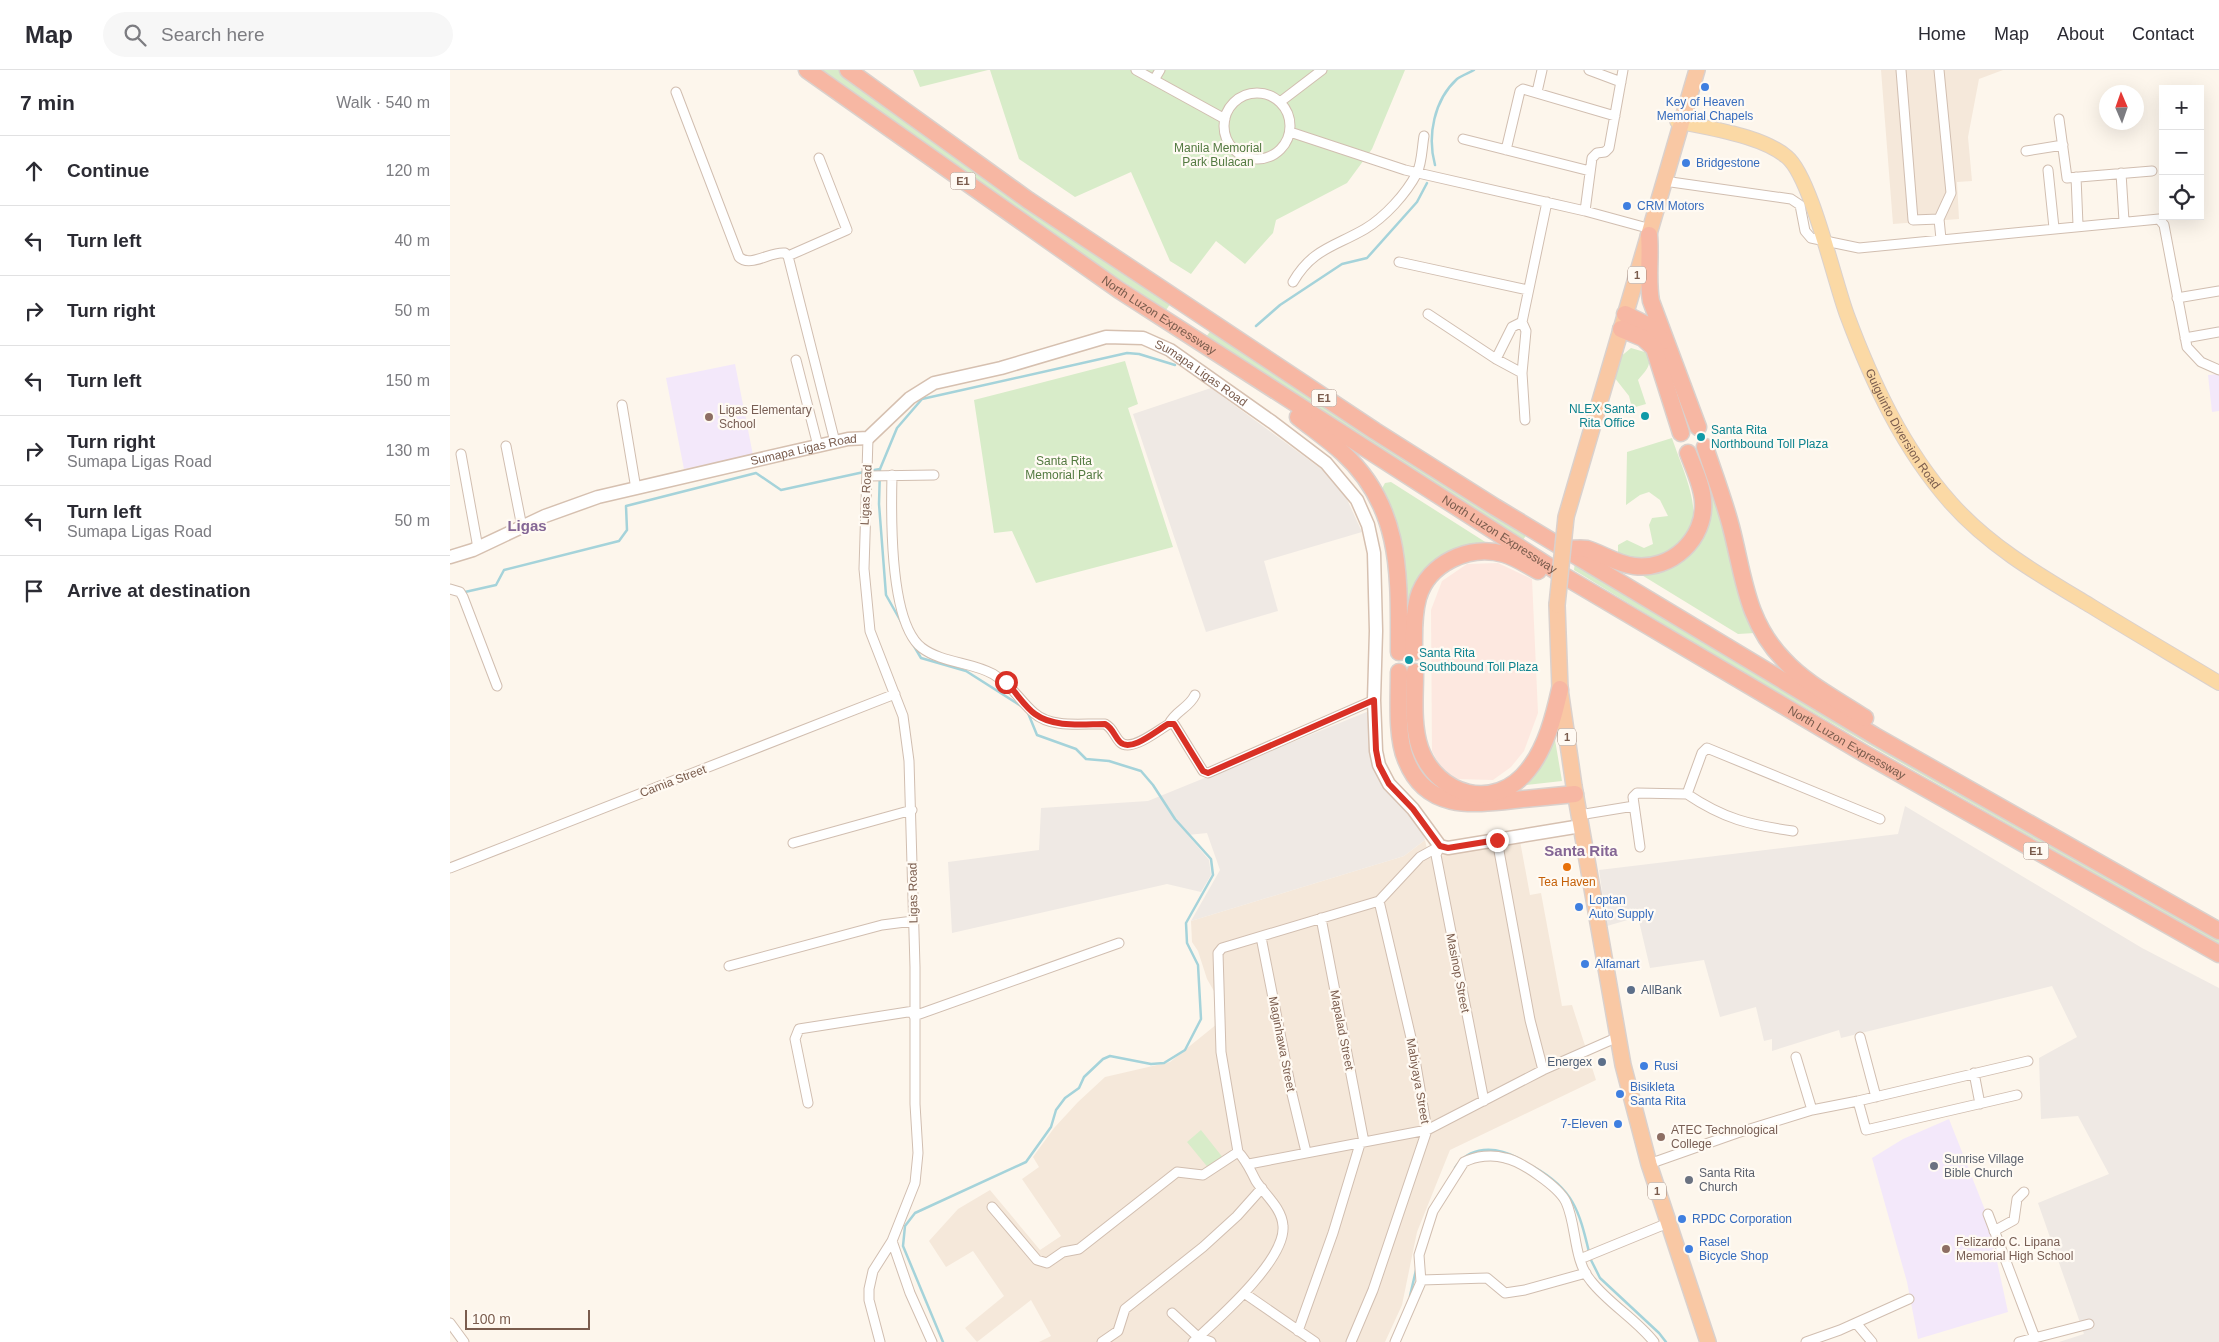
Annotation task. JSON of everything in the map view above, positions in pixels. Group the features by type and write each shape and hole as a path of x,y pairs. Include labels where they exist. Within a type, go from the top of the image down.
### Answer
{"highway":[{"name":"North Luzon Expressway","path":"807,70 1038,234 1166,321 1564,576 1865,754 2219,954"},
{"name":"North Luzon Expressway","path":"848,70 1028,200 1186,306 1375,431 1564,550 1898,750 2219,930"},
{"name":"1","path":"1697,70 1566,516 1557,606 1560,689 1580,821 1618,1038 1649,1164 1708,1342"},
{"path":"1650,232 1650,294 1698,427"},
{"path":"1623,321 1648,325 1667,344"},
{"path":"1623,321 1654,348 1681,433"},
{"path":"1278,392 1290,410 1351,461 1370,485 1385,512 1393,538 1407,652 1418,597 1426,581 1460,554 1479,550 1505,554 1547,575 1564,576"},
{"path":"1705,447 1732,528 1747,599 1761,631 1784,660 1808,680 1887,733 1898,750"},
{"path":"1564,550 1586,549 1618,563 1639,567 1659,564 1676,556 1695,536 1702,513 1701,491 1688,453"},
{"path":"1407,672 1417,738 1429,768 1449,787 1475,794 1575,790 1475,804 1448,801 1436,796 1423,786 1405,760 1400,726 1407,672"},
{"path":"1496,792 1515,782 1528,770 1541,749 1560,689"}],"main road":[{"name":"Guiguinto Diversion Road","path":"1677,121 1760,142 1788,158 1800,174 1824,241 1847,315 1890,416 1920,463 1952,504 1972,524 2017,560 2219,683"},
{"name":"Sumapa Ligas Road","path":"450,557 478,548 546,516 598,497 835,442 868,438 910,398 934,383 1001,368 1106,337 1143,338 1170,350 1326,463 1357,500 1368,525 1374,553 1376,631 1374,700 1376,750 1379,765 1389,784 1413,809 1440,846"},
{"path":"1440,846 1448,848 1497,840 1580,821"}],"street":[{"path":"1136,70 1225,119"},
{"path":"1154,80 1160,70"},
{"path":"1280,102 1322,70"},
{"path":"1538,92 1542,70"},
{"path":"1589,70 1621,82"},
{"path":"1584,211 1594,155 1605,152 1610,148 1623,70"},
{"path":"1901,70 1913,220 1939,219"},
{"path":"1939,70 1951,193 1939,219 1941,239"},
{"path":"1506,150 1520,91 1523,89 1615,116"},
{"path":"676,92 739,257 749,261 778,252 786,252 788,256 835,442"},
{"path":"1263,93 1280,102 1287,111 1290,121 1290,132 1286,142 1274,154 1258,158 1247,157 1237,152 1226,136 1225,119 1229,110 1243,96 1263,93"},
{"path":"2059,119 2067,178 2152,171"},
{"path":"1290,132 1369,160 1584,211 1650,232"},
{"path":"1293,282 1300,271 1316,254 1366,228 1396,202 1418,172 1424,136"},
{"path":"1463,139 1590,171"},
{"path":"2026,151 2063,146"},
{"path":"788,256 847,230 818,158"},
{"path":"2048,170 2054,228"},
{"path":"2121,173 2124,221"},
{"path":"2076,177 2078,226"},
{"path":"1664,181 1792,200 1800,205 1805,231 1811,238 1859,248 2159,218 2164,225 2185,338 2190,352 2200,362 2219,370"},
{"path":"1525,420 1522,372 1526,331 1522,322 1548,202"},
{"path":"1399,262 1528,290"},
{"path":"2177,298 2219,291"},
{"path":"1428,314 1496,359 1522,372"},
{"path":"1496,359 1512,327 1522,322"},
{"path":"2185,338 2219,332"},
{"path":"796,360 818,446"},
{"path":"622,405 636,489"},
{"name":"Ligas Road","path":"868,438 870,476 864,569 870,630 902,716 909,761 914,922 916,1183 892,1241 876,1263 869,1289 869,1300 880,1342"},
{"path":"506,446 522,527"},
{"path":"460,454 478,548"},
{"path":"888,475 897,585 906,623 916,642 923,649 991,673 1006,682 1035,714 1042,718 1059,723 1105,724 1110,727 1125,746 1133,745 1168,724 1174,715 1190,705 1195,695"},
{"path":"870,476 934,475"},
{"path":"450,589 460,592 464,597 497,686"},
{"name":"Camia Street","path":"450,868 895,694"},
{"path":"1168,724 1176,726 1203,771 1208,773 1374,700"},
{"path":"1688,794 1702,753 1708,748 1880,819"},
{"path":"1640,847 1633,797 1637,793 1688,794 1712,811 1740,822 1793,831"},
{"path":"1580,821 1634,806"},
{"path":"793,844 912,810"},
{"path":"1497,840 1530,1020 1544,1070"},
{"path":"1196,1339 1244,1293 1276,1254 1283,1237 1284,1225 1278,1210 1262,1188 1249,1164 1238,1152 1221,1052 1218,954 1222,948 1379,901 1420,857 1440,846"},
{"name":"Masinop Street","path":"1440,846 1436,855 1447,921 1484,1101"},
{"name":"Mabiyaya Street","path":"1351,1342 1373,1290 1426,1130 1412,1042 1379,901"},
{"name":"Mapalad Street","path":"1321,918 1362,1143"},
{"path":"729,966 882,925 914,922"},
{"name":"Maginhawa Street","path":"1261,937 1292,1094 1306,1152"},
{"path":"808,1103 794,1039 799,1029 914,1013 1119,943"},
{"path":"1860,1037 1876,1097"},
{"path":"1249,1164 1426,1130 1544,1070 1618,1038"},
{"path":"1796,1057 1812,1110"},
{"path":"1649,1164 1737,1133 1812,1110 1858,1102 2028,1061"},
{"path":"1974,1073 1980,1104"},
{"path":"1858,1102 1866,1130 2018,1095"},
{"path":"1298,1331 1333,1233 1362,1143"},
{"path":"992,1208 1037,1260 1047,1263 1063,1252 1079,1249 1177,1172 1203,1175 1238,1152"},
{"path":"1395,1342 1409,1315 1421,1280 1420,1255 1432,1211 1464,1162 1472,1158 1506,1158 1549,1182 1565,1200 1590,1281 1654,1342"},
{"path":"1102,1342 1118,1330 1125,1309 1203,1247 1237,1216 1262,1188"},
{"path":"1994,1231 2014,1220 2019,1194 2024,1192"},
{"path":"1988,1214 2035,1338"},
{"path":"1583,1258 1668,1222"},
{"path":"892,1241 910,1293 932,1342"},
{"path":"1421,1280 1487,1278 1506,1293 1525,1290 1586,1273"},
{"path":"1244,1293 1315,1342"},
{"path":"1806,1342 1856,1323 1910,1299"},
{"path":"1172,1313 1196,1339 1211,1342"},
{"path":"450,1322 464,1342"},
{"path":"1856,1323 1872,1342"},
{"path":"2019,1342 2089,1324"}],"shaded area":[{"path":"1881,70 2003,70 1979,79 1968,137 1972,181 1957,182 1959,219 1893,224"},
{"name":"Ligas Elementary School","path":"735,364 753,455 684,469 666,378"},
{"path":"2219,374 2219,411 2212,412 2208,375"},
{"path":"1211,388 1339,482 1362,532 1264,561 1278,611 1206,632 1133,414"},
{"path":"1498,563 1532,579 1538,713 1524,751 1511,767 1493,780 1455,779 1442,770 1432,751 1431,610 1442,581 1467,564"},
{"path":"1369,711 1372,764 1381,782 1420,825 1425,840 1404,856 1191,921 1220,870 1207,833 1188,835 1209,860 1211,875 1201,892 1167,884 952,933 948,862 1039,850 1041,808 1148,801"},
{"path":"1905,806 2142,948 2219,988 2219,1342 2059,1342 2084,1334 2038,1203 2109,1174 2078,1116 2041,1119 2039,1058 2077,1037 2052,986 1841,1038 1839,1030 1772,1051 1772,1039 1764,1041 1756,1007 1720,1017 1704,960 1650,968 1638,917 1607,926 1599,870 1898,834"},
{"path":"1425,840 1429,858 1520,841 1530,895 1541,893 1562,1006 1572,1005 1596,1080 1450,1150 1417,1232 1402,1305 1385,1342 1039,1342 1051,1336 1031,1300 977,1342 965,1328 1004,1296 973,1251 946,1267 929,1241 958,1209 990,1190 1040,1250 1061,1236 1022,1179 1039,1167 1033,1157 1054,1128 1105,1077 1170,1062 1217,1024 1215,993 1207,979 1198,951 1192,942 1191,921 1404,856"},
{"name":"Felizardo C. Lipana Memorial High School","path":"1949,1119 1987,1215 2008,1312 1918,1339 1907,1282 1872,1158 1903,1139"}],"green space":[{"path":"813,70 840,70 977,169 1171,303 1166,310 965,177"},
{"path":"913,70 988,70 920,87"},
{"name":"Manila Memorial Park Bulacan","path":"990,70 1405,70 1372,149 1347,183 1276,220 1273,233 1245,264 1216,241 1191,274 1170,261 1131,172 1075,197 1019,159"},
{"path":"1212,329 1527,534 1523,540 1206,337"},
{"path":"1631,348 1648,353 1649,361 1648,368 1638,380 1646,404 1632,408 1629,396 1614,377 1619,358"},
{"name":"Santa Rita Memorial Park","path":"1125,361 1138,404 1128,408 1173,547 1036,583 1012,531 994,533 974,400"},
{"path":"1672,438 1691,496 1693,520 1691,530 1672,549 1660,555 1639,559 1625,559 1618,552 1618,545 1627,540 1644,548 1653,544 1649,525 1652,518 1668,516 1660,500 1649,492 1640,495 1626,505 1627,452"},
{"path":"1391,482 1490,545 1452,553 1407,620 1379,494 1385,483"},
{"path":"1709,493 1715,501 1755,633 1738,634 1640,574 1672,564"},
{"path":"1575,561 2219,933 2219,945 1725,662 1574,570"},
{"path":"1553,728 1562,781 1516,786"},
{"path":"1201,1130 1224,1159 1210,1170 1187,1142"}],"waterway":[{"path":"1435,165 1432,131 1438,108 1443,97 1457,79 1474,70"},
{"path":"1256,326 1280,305 1342,264 1367,258 1417,202 1427,183"},
{"path":"904,627 886,595 879,504 880,469 897,428 922,399 1127,353 1139,354 1175,365"},
{"path":"869,471 880,469"},
{"path":"465,592 496,585 504,570 619,541 627,530 626,506 756,473 781,490 864,472"},
{"path":"911,641 921,658 966,671 1021,706"},
{"path":"943,1342 903,1246 905,1226 915,1213 1026,1162 1051,1127 1056,1110 1065,1098 1079,1088 1084,1077 1103,1059 1110,1056 1151,1064 1164,1063 1185,1050 1201,1019 1198,965 1187,943 1186,923 1213,875 1211,859 1175,819 1153,785 1141,771 1109,761 1086,759 1076,749 1037,735 1028,713"},
{"path":"1455,1168 1468,1155 1484,1150 1501,1151 1518,1158"},
{"path":"1534,1167 1547,1175 1566,1192 1582,1224 1589,1252"},
{"path":"1590,1258 1600,1278 1659,1333 1666,1342"},
{"path":"1410,1296 1416,1270"}],"place":[{"name":"Key of Heaven Memorial Chapels","path":"1705,87"},
{"name":"Bridgestone","path":"1686,163"},
{"name":"CRM Motors","path":"1627,206"},
{"name":"NLEX Santa Rita Office","path":"1645,416"},
{"name":"Ligas Elementary School","path":"709,417"},
{"name":"Santa Rita Northbound Toll Plaza","path":"1701,437"},
{"name":"Santa Rita Southbound Toll Plaza","path":"1409,660"},
{"name":"Tea Haven","path":"1567,867"},
{"name":"Loptan Auto Supply","path":"1579,907"},
{"name":"Alfamart","path":"1585,964"},
{"name":"AllBank","path":"1631,990"},
{"name":"Energex","path":"1602,1062"},
{"name":"Rusi","path":"1644,1066"},
{"name":"Bisikleta Santa Rita","path":"1620,1094"},
{"name":"7-Eleven","path":"1618,1124"},
{"name":"ATEC Technological College","path":"1661,1137"},
{"name":"Sunrise Village Bible Church","path":"1934,1166"},
{"name":"Santa Rita Church","path":"1689,1180"},
{"name":"RPDC Corporation","path":"1682,1219"},
{"name":"Rasel Bicycle Shop","path":"1689,1249"},
{"name":"Felizardo C. Lipana Memorial High School","path":"1946,1249"}],"district":[{"name":"Ligas","path":"527,526"},
{"name":"Santa Rita","path":"1581,851"}],"route":[{"path":"1006,682 1035,714 1042,718 1059,723 1105,724 1110,727 1117,739 1125,746 1133,745 1168,724 1174,724 1203,771 1208,773 1374,700 1376,750 1379,765 1393,790 1413,809 1440,846 1448,848 1497,840"}]}
